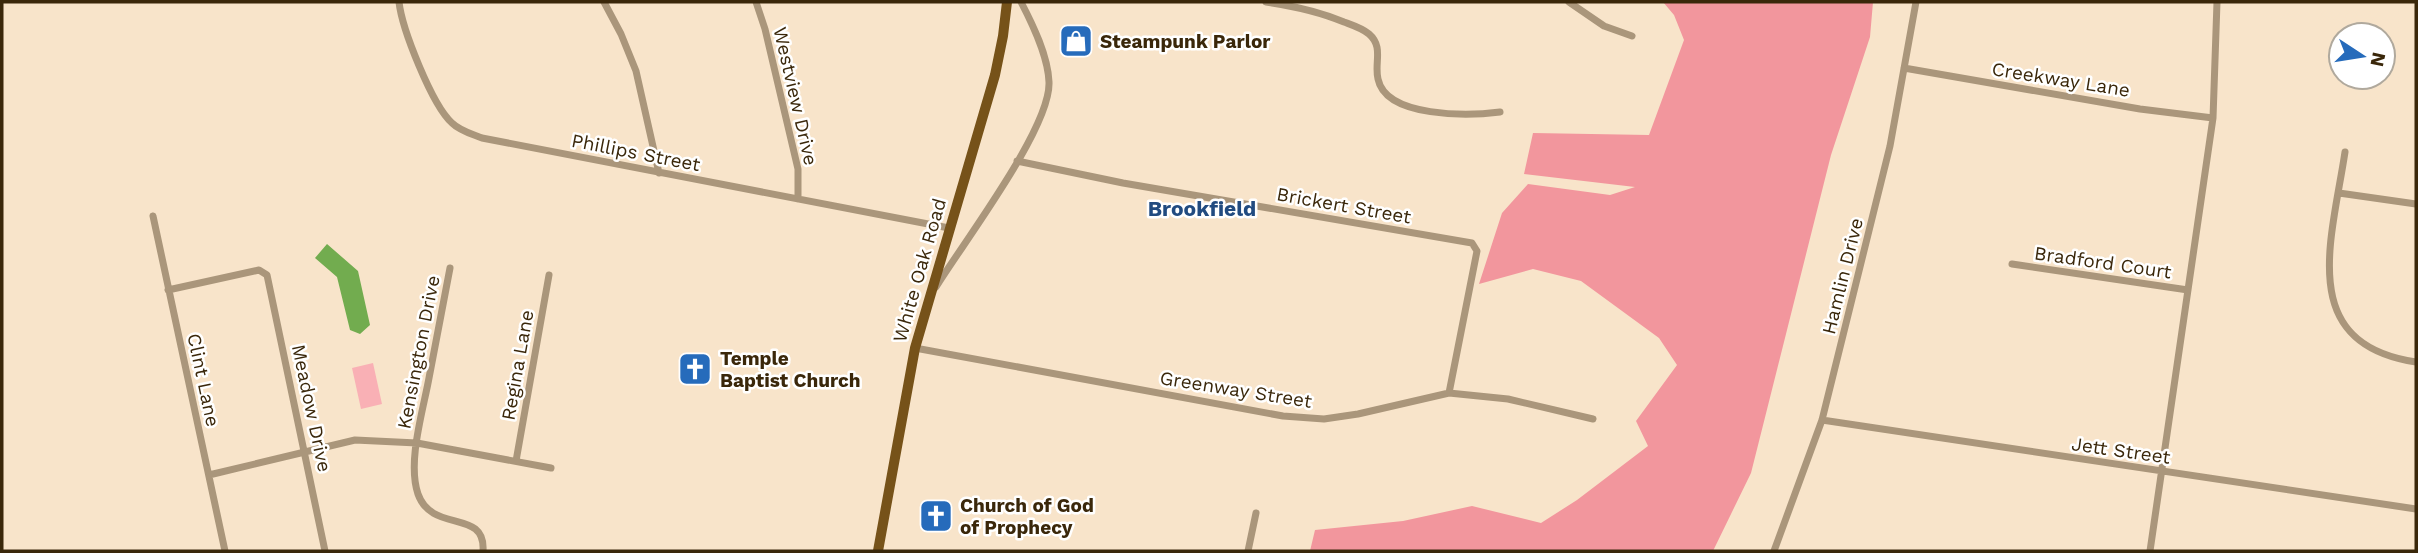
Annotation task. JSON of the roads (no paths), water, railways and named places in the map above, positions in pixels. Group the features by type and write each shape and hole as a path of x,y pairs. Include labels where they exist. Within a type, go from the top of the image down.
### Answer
{"main road":[{"name":"White Oak Road","path":"878,551 922,318 995,75 1007,2"}],"street":[{"name":"Phillips Street","path":"399,2 400,15 413,51 438,103 453,124 482,138 949,228"},
{"path":"604,2 636,71 659,173"},
{"name":"Westview Drive","path":"756,2 799,169 798,199"},
{"path":"922,318 934,289 1017,161 1042,114 1049,89 1048,74 1021,2"},
{"path":"1266,2 1314,10 1369,34 1378,48 1378,82 1391,99 1419,109 1461,114 1500,112"},
{"path":"1569,2 1604,26 1632,36"},
{"name":"Hamlin Drive","path":"1774,551 1822,420 1890,146 1916,2"},
{"path":"2150,551 2213,118 2217,2"},
{"name":"Creekway Lane","path":"1904,68 2131,107 2213,118"},
{"path":"2344,152 2329,270 2330,290 2337,315 2355,337 2368,347 2386,356 2416,362"},
{"name":"Brickert Street","path":"1017,161 1123,183 1472,243 1477,251 1449,393"},
{"path":"2339,193 2416,204"},
{"name":"Clint Lane","path":"153,216 225,551"},
{"name":"Bradford Court","path":"2012,264 2188,290"},
{"name":"Kensington Drive","path":"450,268 417,443 416,488 423,505 436,516 473,526 482,537 483,551"},
{"name":"Meadow Drive","path":"168,290 259,270 268,278 325,551"},
{"name":"Regina Lane","path":"516,461 549,275"},
{"name":"Greenway Street","path":"915,348 1283,416 1325,419 1449,393 1508,399 1593,419"},
{"name":"Jett Street","path":"1822,420 2416,509"},
{"path":"209,475 355,440 417,443 551,468"},
{"path":"1248,551 1256,513"}],"place":[{"name":"Steampunk Parlor","path":"1076,41"},
{"name":"Temple Baptist Church","path":"695,369"},
{"name":"Church of God of Prophecy","path":"936,516"}],"district":[{"name":"Brookfield","path":"1202,209"}]}
